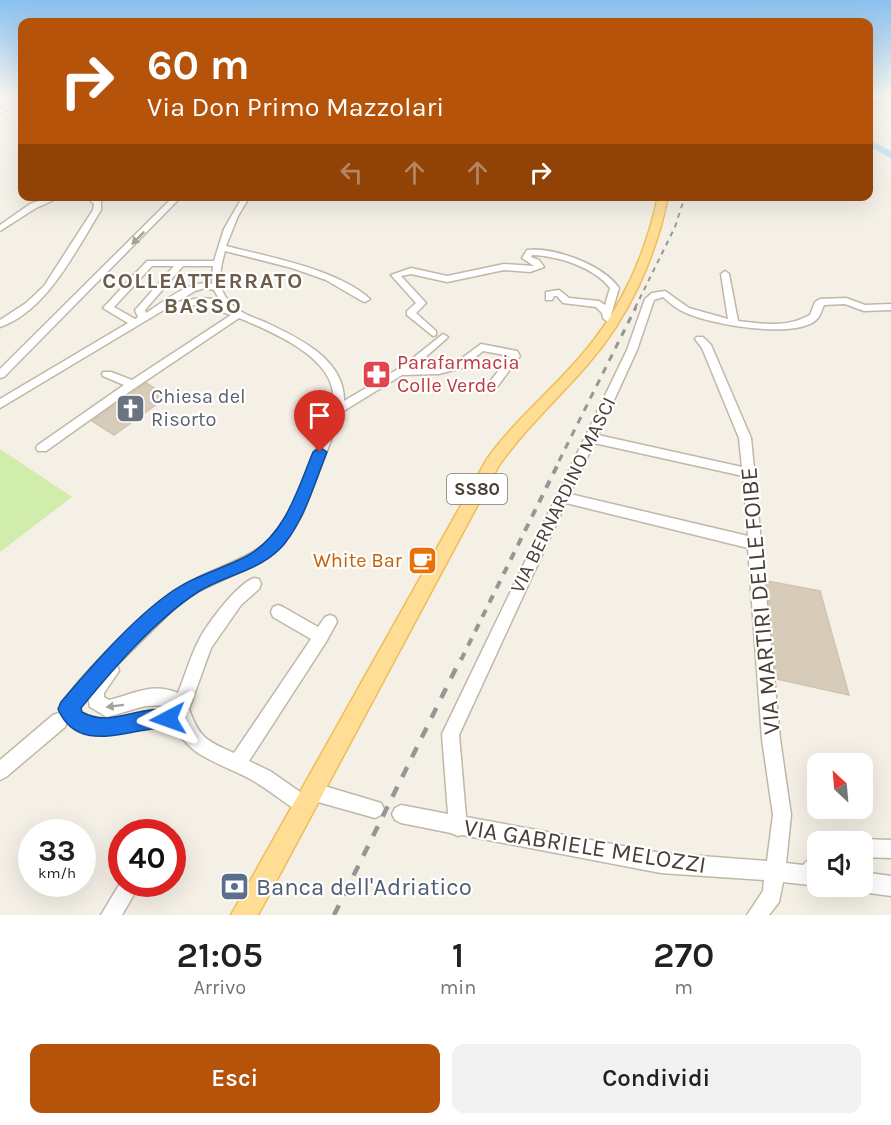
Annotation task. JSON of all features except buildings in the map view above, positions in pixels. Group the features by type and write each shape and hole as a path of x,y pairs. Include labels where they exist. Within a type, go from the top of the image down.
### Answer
{"main road":[{"name":"SS80","path":"244,915 498,454 515,432 585,360 650,249 660,220 662,201"}],"street":[{"path":"0,230 33,206 46,201"},
{"path":"0,324 29,305 47,288 97,210 98,203 95,201"},
{"path":"0,375 174,201"},
{"path":"218,291 217,265 239,206 243,201"},
{"path":"222,248 295,266 329,278 365,299"},
{"path":"337,410 401,372 430,351 438,335 410,313 421,303 395,275 411,271 447,279 504,267 536,269 540,267 540,264 525,256 530,252 539,252 592,269 613,284 615,288 609,316"},
{"path":"142,319 111,310 109,306 150,263 217,265"},
{"path":"142,319 140,310 180,263"},
{"path":"0,404 142,319 190,297 217,265"},
{"path":"725,274 734,323 771,327 800,324 814,317 820,302 846,301 864,308 891,307"},
{"path":"200,286 218,291 237,313"},
{"path":"204,303 218,291"},
{"path":"549,298 549,294 559,292 566,301 599,304 609,316"},
{"name":"VIA BERNARDINO MASCI","path":"458,827 450,734 632,350 650,299 655,295 665,294 686,310 734,323"},
{"path":"0,771 67,716 99,672 171,602 201,582 252,561 279,540 294,515 337,410 336,377 326,363 282,334 237,313 190,297"},
{"path":"42,448 237,313"},
{"name":"VIA MARTIRI DELLE FOIBE","path":"700,339 707,347 745,438 749,473 771,739 782,815 772,895 757,915"},
{"path":"401,372 439,371 458,366 481,347 513,353 515,356 510,365 490,388"},
{"path":"107,374 133,384"},
{"path":"591,438 749,473"},
{"path":"561,497 755,544"},
{"path":"181,708 206,644 236,600 254,584"},
{"path":"171,602 147,635 102,681 96,691 96,701 107,708 154,695 166,695 174,698 181,708 183,723 189,733"},
{"path":"278,612 321,637"},
{"path":"237,764 330,622"},
{"path":"67,716 86,725 97,727 116,727 153,719 168,719 189,733 201,745 308,798 375,809"},
{"name":"VIA GABRIELE MELOZZI","path":"401,814 458,827 661,863 807,872"},
{"path":"873,848 891,849"},
{"path":"873,884 891,886"},
{"path":"111,915 122,897"}],"green space":[{"path":"0,449 72,497 0,552"}],"waterway":[{"path":"873,145 891,155"}],"railway":[{"path":"635,308 675,227 683,201"},
{"path":"559,461 636,307"},
{"path":"461,660 560,460"},
{"path":"334,915 461,658"}],"place":[{"name":"Parafarmacia Colle Verde","path":"376,374"},
{"name":"Chiesa del Risorto","path":"130,408"},
{"name":"White Bar","path":"423,560"},
{"name":"Banca dell'Adriatico","path":"235,887"}],"district":[{"name":"COLLEATTERRATO BASSO","path":"203,294"}],"route":[{"path":"168,719 153,719 116,727 97,727 86,725 73,717 73,711 68,709 99,672 180,594 194,585 252,561 279,540 294,515 320,452"}]}
